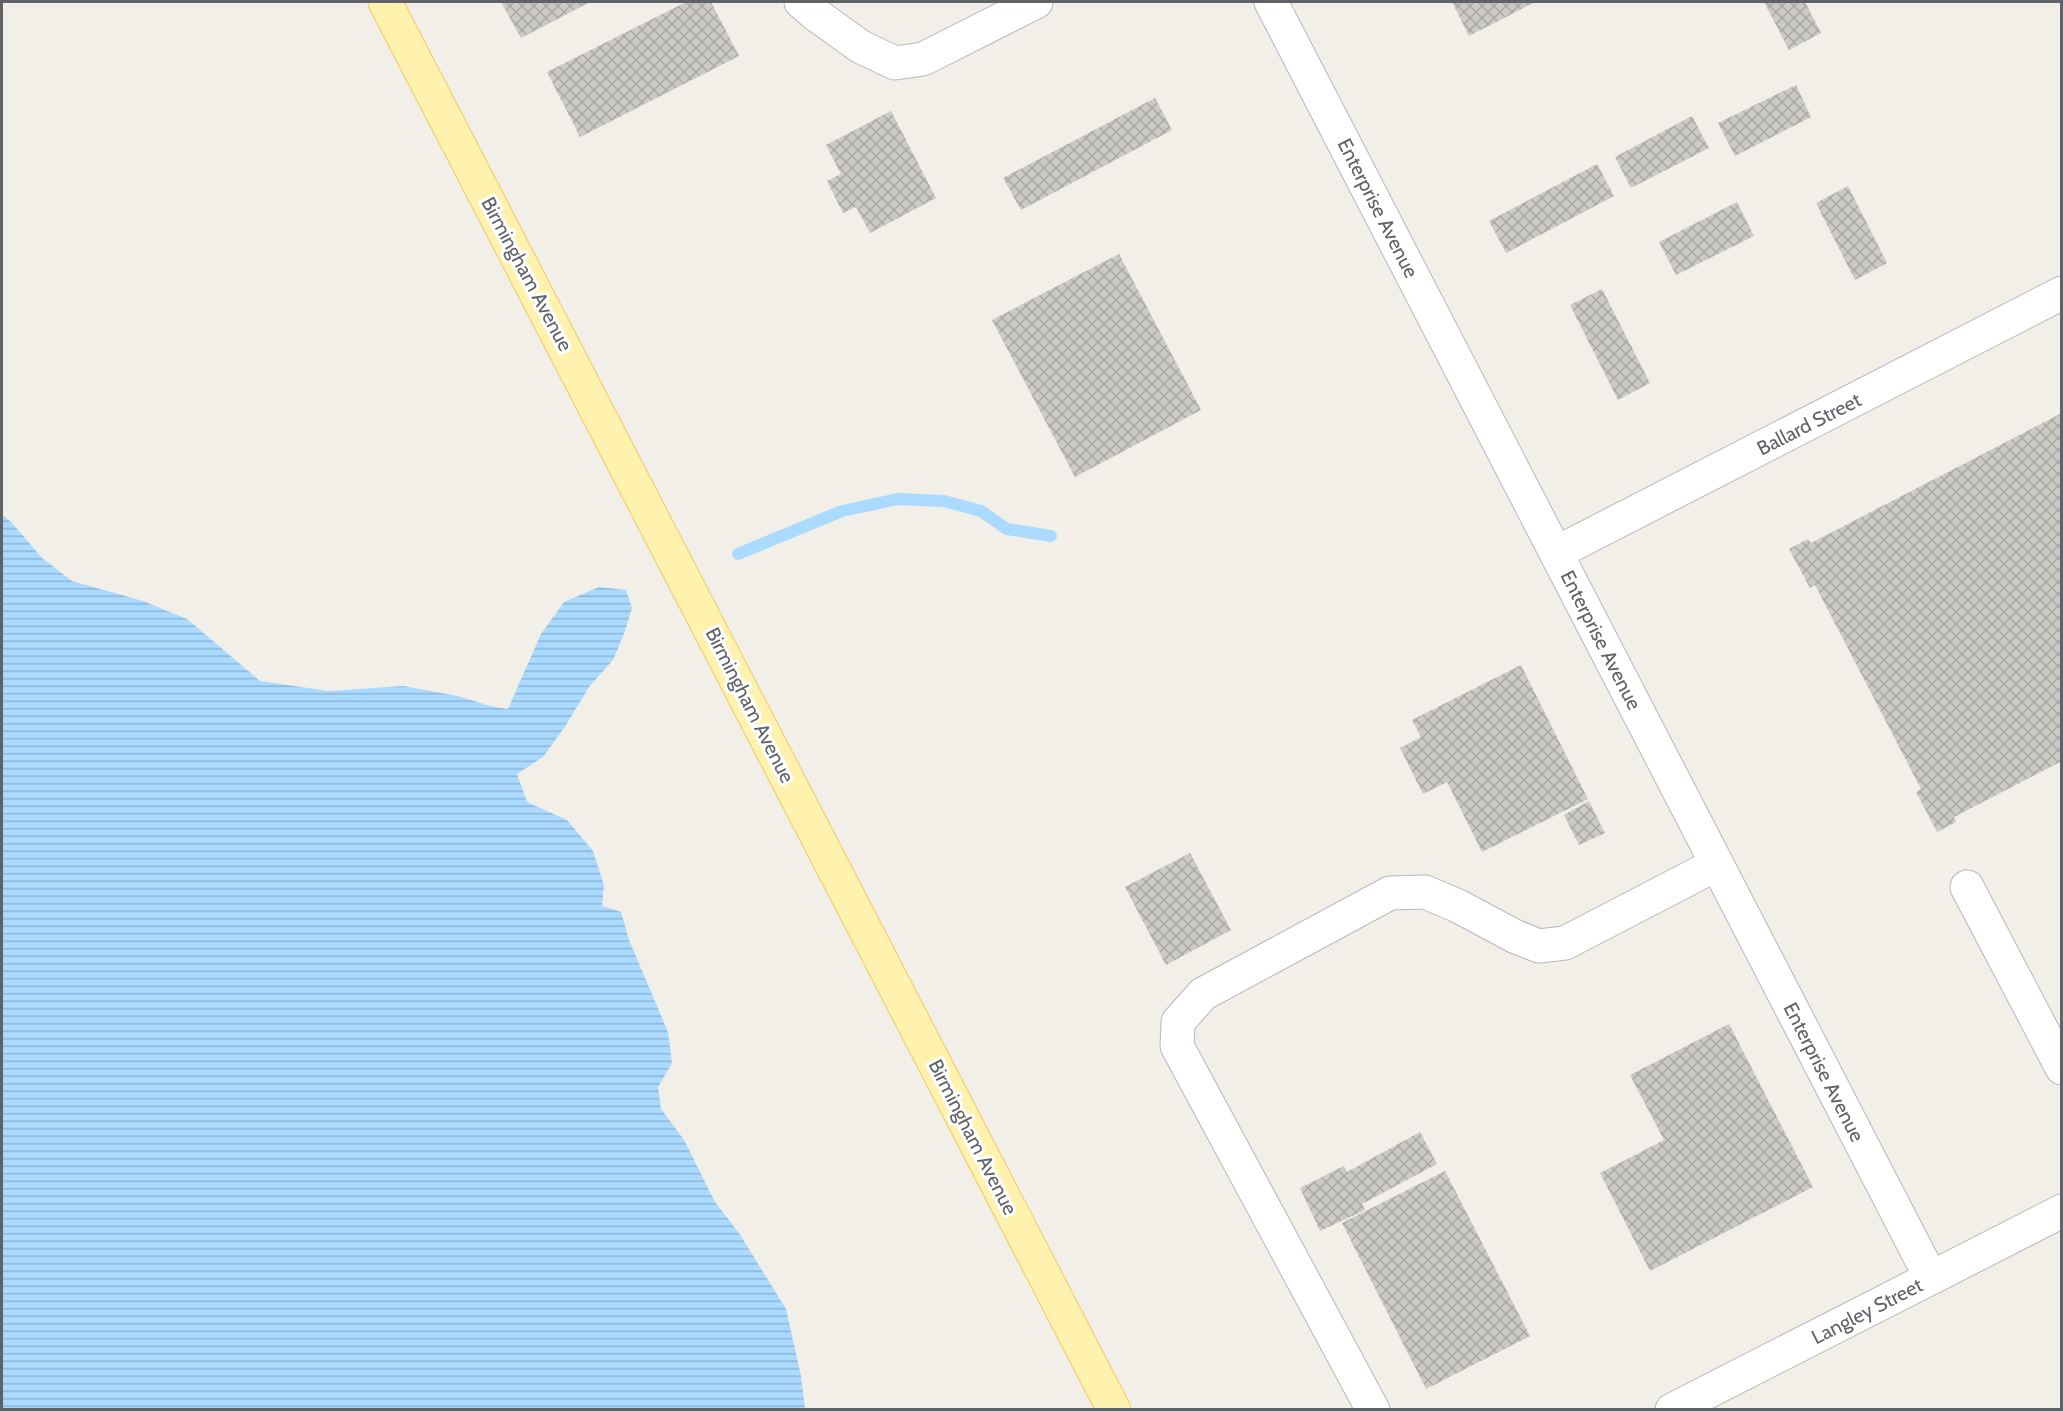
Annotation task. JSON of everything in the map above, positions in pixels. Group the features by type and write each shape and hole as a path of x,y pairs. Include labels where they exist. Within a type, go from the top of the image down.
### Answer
{"main road":[{"name":"Birmingham Avenue","path":"385,2 1114,1410"}],"street":[{"path":"801,2 861,47 895,63 923,59 1036,2"},
{"name":"Enterprise Avenue","path":"1271,2 1931,1278"},
{"name":"Ballard Street","path":"1556,553 2061,293"},
{"path":"1373,1410 1177,1046 1178,1022 1203,994 1389,893 1425,892 1539,946 1565,943 1717,864"},
{"path":"1967,887 2061,1068"},
{"name":"Langley Street","path":"1672,1410 2061,1211"}],"water":[{"path":"2,514 42,558 72,581 143,601 187,619 260,681 329,691 403,686 458,696 508,709 541,634 564,602 599,587 626,590 632,608 613,660 589,687 543,757 517,774 527,802 567,820 593,851 604,885 602,906 621,912 629,940 668,1032 672,1063 658,1087 661,1109 684,1140 715,1202 739,1233 786,1309 801,1376 805,1409 2,1409"}],"building":[{"path":"501,2 590,2 521,38"},
{"path":"686,2 711,2 739,56 580,137 547,72"},
{"path":"1452,2 1535,2 1469,36"},
{"path":"1764,2 1805,2 1821,33 1789,50"},
{"path":"1796,85 1811,117 1735,156 1718,123"},
{"path":"1155,98 1172,130 1021,210 1003,178"},
{"path":"891,111 936,198 870,233 856,207 843,213 827,181 841,174 826,145"},
{"path":"1692,116 1709,148 1631,188 1615,157"},
{"path":"1597,164 1614,196 1506,253 1489,221"},
{"path":"1848,186 1887,263 1855,280 1816,203"},
{"path":"1737,202 1754,236 1676,275 1659,242"},
{"path":"1119,254 1201,410 1075,477 992,320"},
{"path":"1602,289 1650,383 1618,400 1570,305"},
{"path":"2062,413 2062,761 1954,817 1956,822 1937,832 1916,792 1921,789 1815,585 1810,588 1789,549 1808,539 1811,543"},
{"path":"1521,665 1588,799 1482,852 1447,782 1423,794 1400,748 1421,737 1412,720"},
{"path":"1589,801 1605,833 1579,845 1564,815"},
{"path":"1190,853 1231,930 1166,965 1125,887"},
{"path":"1729,1024 1813,1187 1650,1271 1600,1173 1664,1140 1630,1075"},
{"path":"1420,1132 1437,1164 1362,1204 1365,1210 1320,1231 1300,1188 1344,1166 1347,1172"},
{"path":"1445,1171 1530,1336 1426,1389 1342,1223"}],"waterway":[{"path":"738,554 842,511 898,499 944,501 981,511 1007,529 1051,536"}]}
